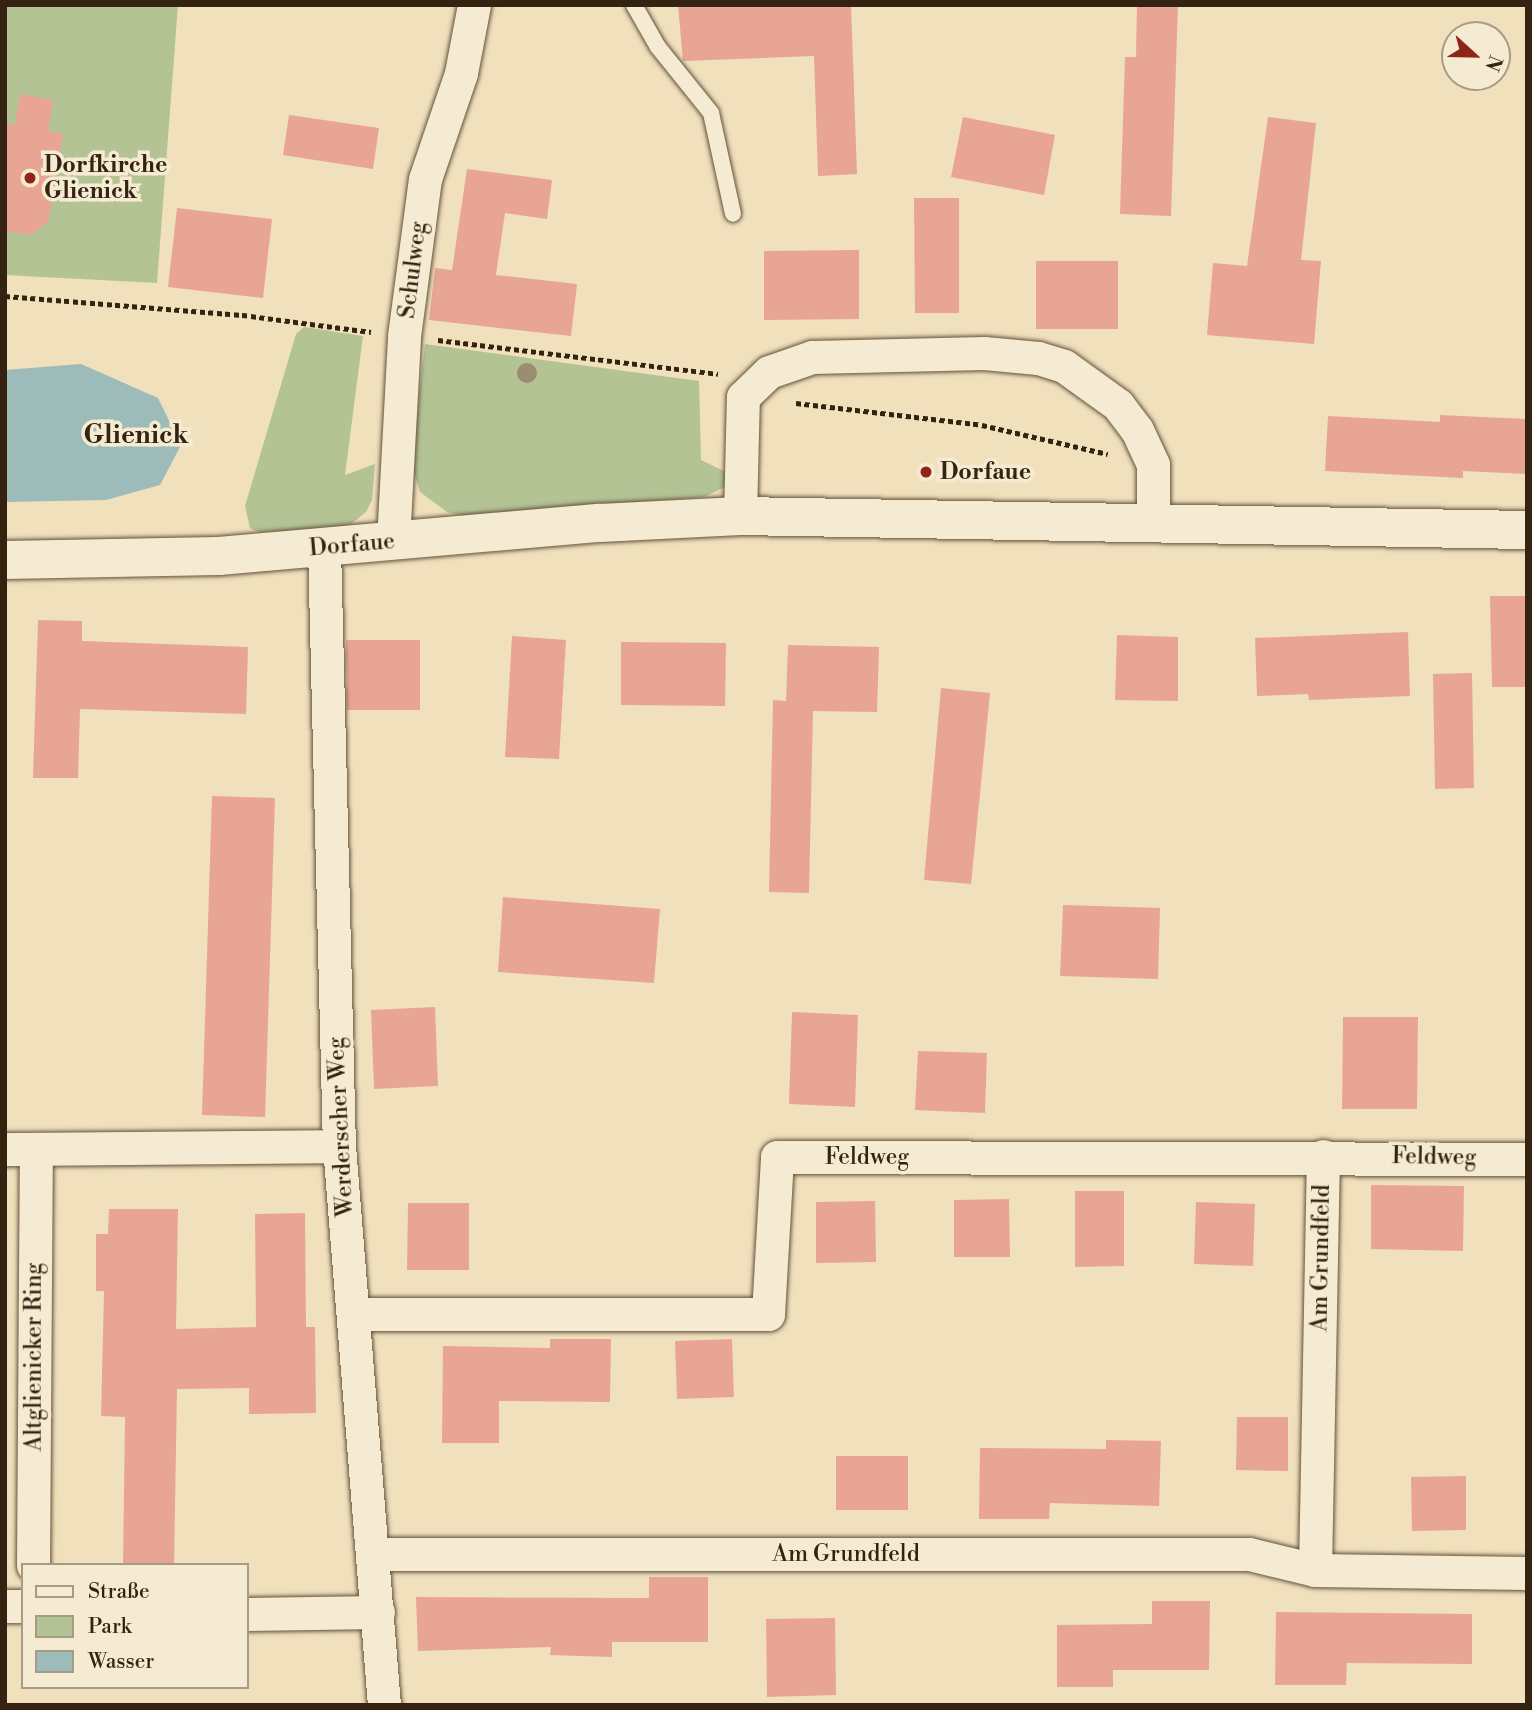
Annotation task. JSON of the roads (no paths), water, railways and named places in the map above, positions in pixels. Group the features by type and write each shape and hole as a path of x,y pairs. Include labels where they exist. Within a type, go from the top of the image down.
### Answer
{"main road":[{"name":"Dorfaue","path":"5,560 219,556 740,516 1153,521 1527,530"}],"street":[{"name":"Schulweg","path":"393,541 404,336 425,179 461,73 474,5"},
{"path":"740,516 743,397 769,372 812,357 984,353 1038,358 1064,366 1118,405 1137,430 1153,465 1153,521"},
{"name":"Werderscher Weg","path":"324,547 339,1146 355,1314 384,1705"},
{"name":"Altglienicker Ring","path":"33,1563 20,1149 339,1146"},
{"name":"Am Grundfeld","path":"1315,1570 1323,1156"},
{"name":"Feldweg","path":"355,1314 768,1314 777,1157 1527,1158"},
{"name":"Am Grundfeld","path":"374,1554 1249,1554 1315,1570 1527,1573"},
{"path":"248,1614 378,1612"}],"lane":[{"path":"634,5 658,47 711,113 733,214"}],"water":[{"path":"81,364 158,398 181,445 160,485 106,500 5,502 5,370"}],"place":[{"name":"Dorfkirche Glienick","path":"30,178"},
{"name":"Dorfaue","path":"926,472"}],"district":[{"name":"Glienick","path":"136,436"}]}
